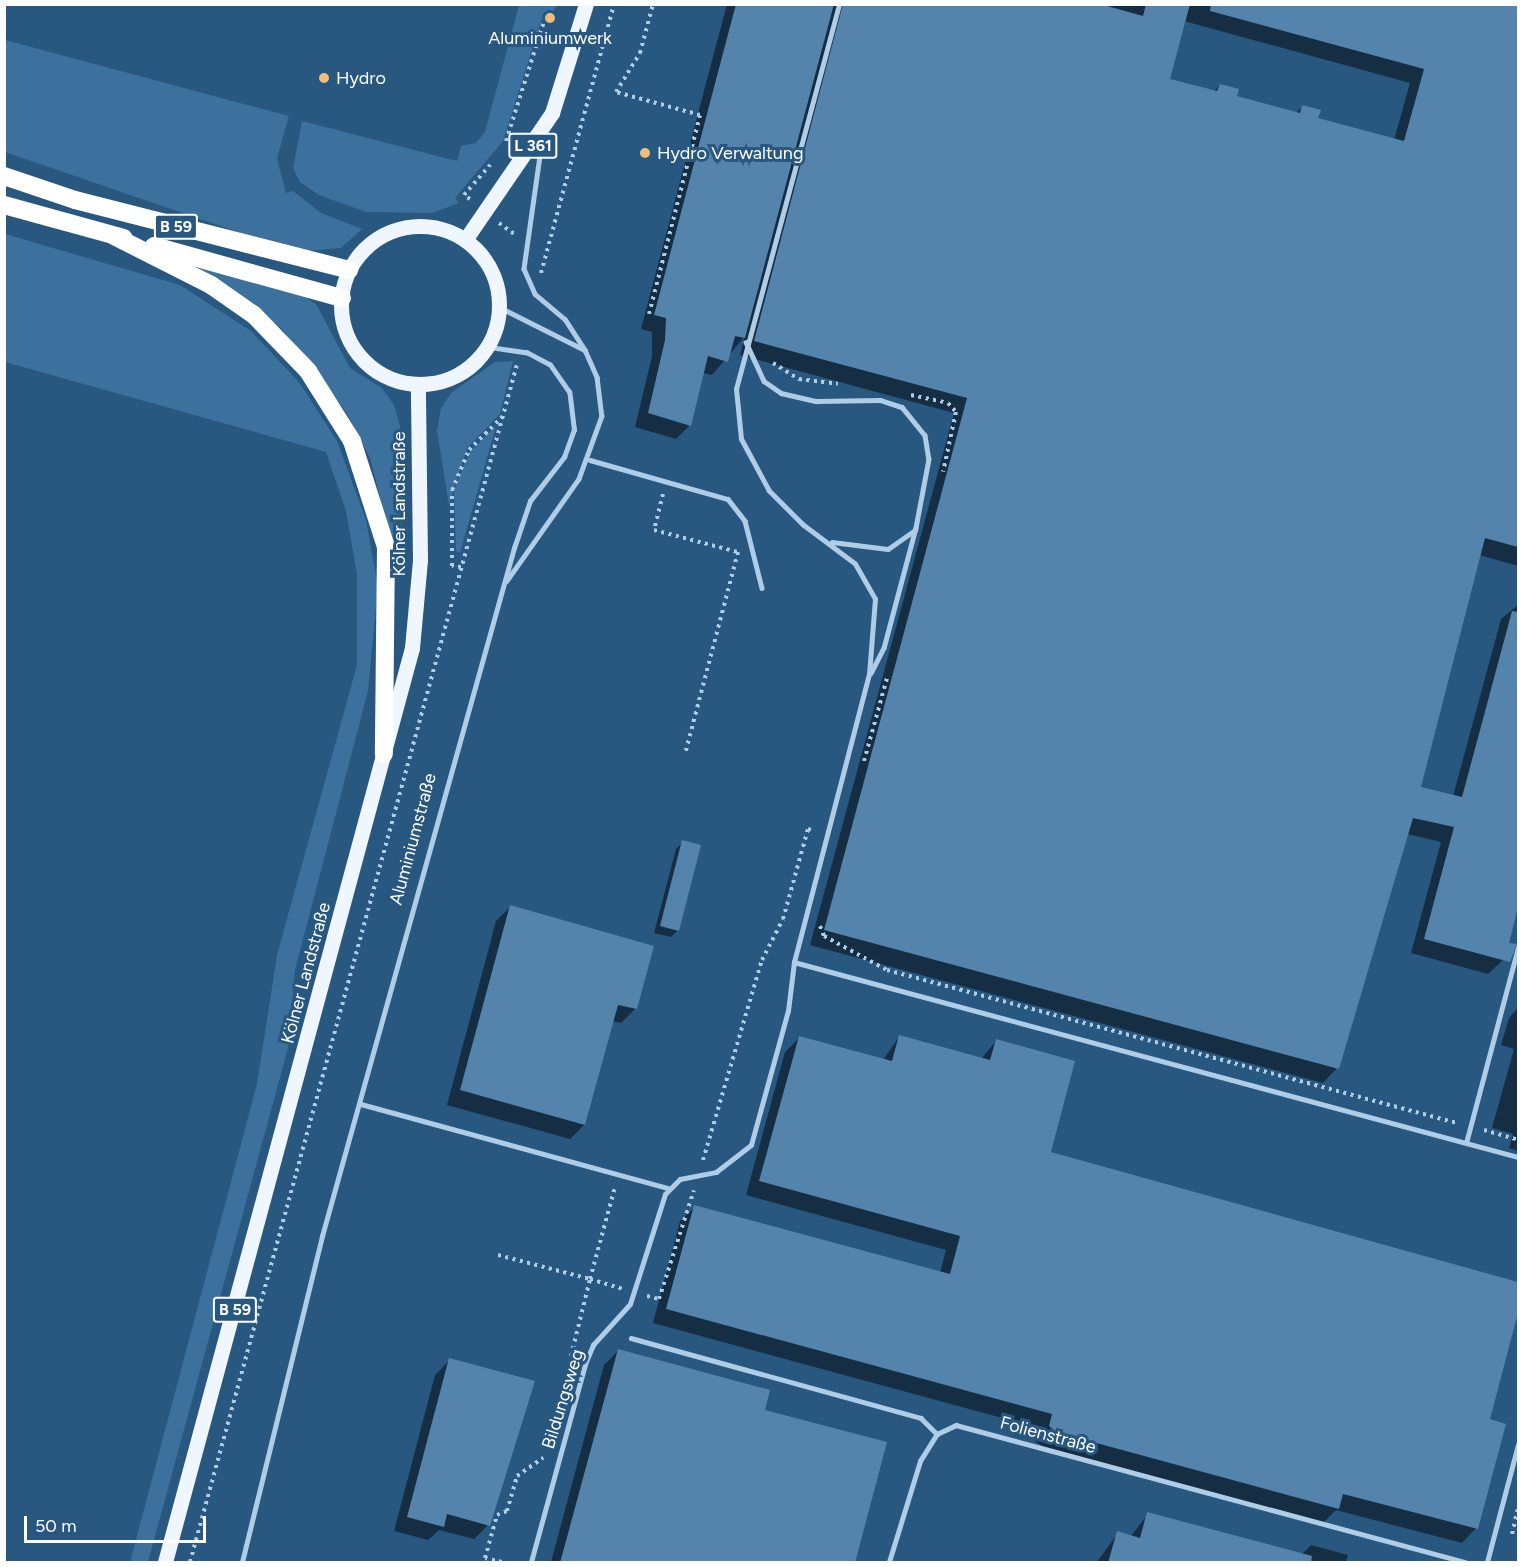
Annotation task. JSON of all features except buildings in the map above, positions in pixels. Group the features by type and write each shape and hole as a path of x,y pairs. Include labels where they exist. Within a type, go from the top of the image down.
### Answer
{"highway":[{"name":"B 59","path":"4,176 75,200 349,270"},
{"path":"4,206 342,298"},
{"path":"114,236 211,285 254,315 309,371 352,441 386,547 384,754"}],"main road":[{"name":"L 361","path":"465,240 543,130 565,82 586,4"},
{"path":"406,227 431,227 465,240 490,269 499,306 487,347 457,375 417,384 381,373 361,357 347,336 342,298 349,270 376,239 406,227"},
{"name":"Kölner Landstraße","path":"165,1563 412,648 419,597 417,384"}],"lane":[{"path":"361,1104 618,1177 669,1188 699,1174 716,1172 751,1145 788,1011 794,962 869,675 876,622 870,582 830,542 784,509 741,439 736,389 745,340 839,4"},
{"path":"536,294 523,262 538,193 543,130"},
{"name":"Aluminiumstraße","path":"504,585 590,460 601,426 601,395 585,350 565,319 536,294"},
{"path":"499,306 585,350"},
{"path":"745,340 764,381 781,393 816,401 880,400 902,407 917,420 929,459 916,528 884,648 869,675"},
{"name":"Aluminiumstraße","path":"242,1563 322,1236 361,1104 504,585 530,501 564,457 575,423 561,377 539,357 520,351 487,347"},
{"path":"590,460 710,489 733,502 745,521 762,588"},
{"path":"830,542 888,549 916,528"},
{"path":"1466,1143 1518,948"},
{"path":"794,962 1518,1157"},
{"name":"Bildungsweg","path":"531,1563 589,1353 627,1309 669,1188"},
{"path":"631,1338 921,1418 937,1434 913,1478 889,1563"},
{"name":"Folienstraße","path":"937,1434 963,1426 1465,1563"},
{"path":"1487,1563 1518,1445"}],"path":[{"path":"536,294 614,4"},
{"path":"649,314 700,115 616,92 640,53 653,4"},
{"path":"190,1563 520,351"},
{"path":"767,358 799,379 843,385"},
{"path":"903,393 946,402 956,412 942,478"},
{"path":"462,567 452,566 452,490 469,450 504,416"},
{"path":"668,478 654,530 738,552 685,754"},
{"path":"861,771 889,670"},
{"path":"498,1255 659,1299 699,1174 762,960 783,919 808,829 826,834"},
{"path":"820,922 824,936 887,970 1518,1140"},
{"path":"568,1367 618,1177"},
{"path":"502,1563 485,1558 497,1515 507,1511 518,1476 541,1462 547,1445"}],"shaded area":[{"path":"519,5 557,5 550,16 543,15 503,141 455,198 459,203 432,213 366,212 319,195 300,182 293,168 302,121 457,161 461,146 476,143 485,132"},
{"path":"5,40 289,116 277,158 286,193 293,191 321,213 362,229 341,248 296,252 5,152"},
{"path":"5,234 180,285 251,331 299,382 337,441 366,520 378,587 368,691 295,970 288,1048 148,1562 130,1562 257,1084 277,955 357,665 357,575 346,511 326,452 5,362"},
{"path":"203,265 300,294 316,304 350,368 382,388 394,405 400,426 401,556 394,552 370,458 346,412 281,328 201,270"},
{"path":"513,361 500,414 467,448 449,505 437,431 441,408 452,392 495,362"},
{"path":"496,426 460,553 456,551 454,490 470,452"}],"place":[{"name":"Aluminiumwerk","path":"550,18"},
{"name":"Hydro","path":"324,78"},
{"name":"Hydro Verwaltung","path":"645,153"}]}
